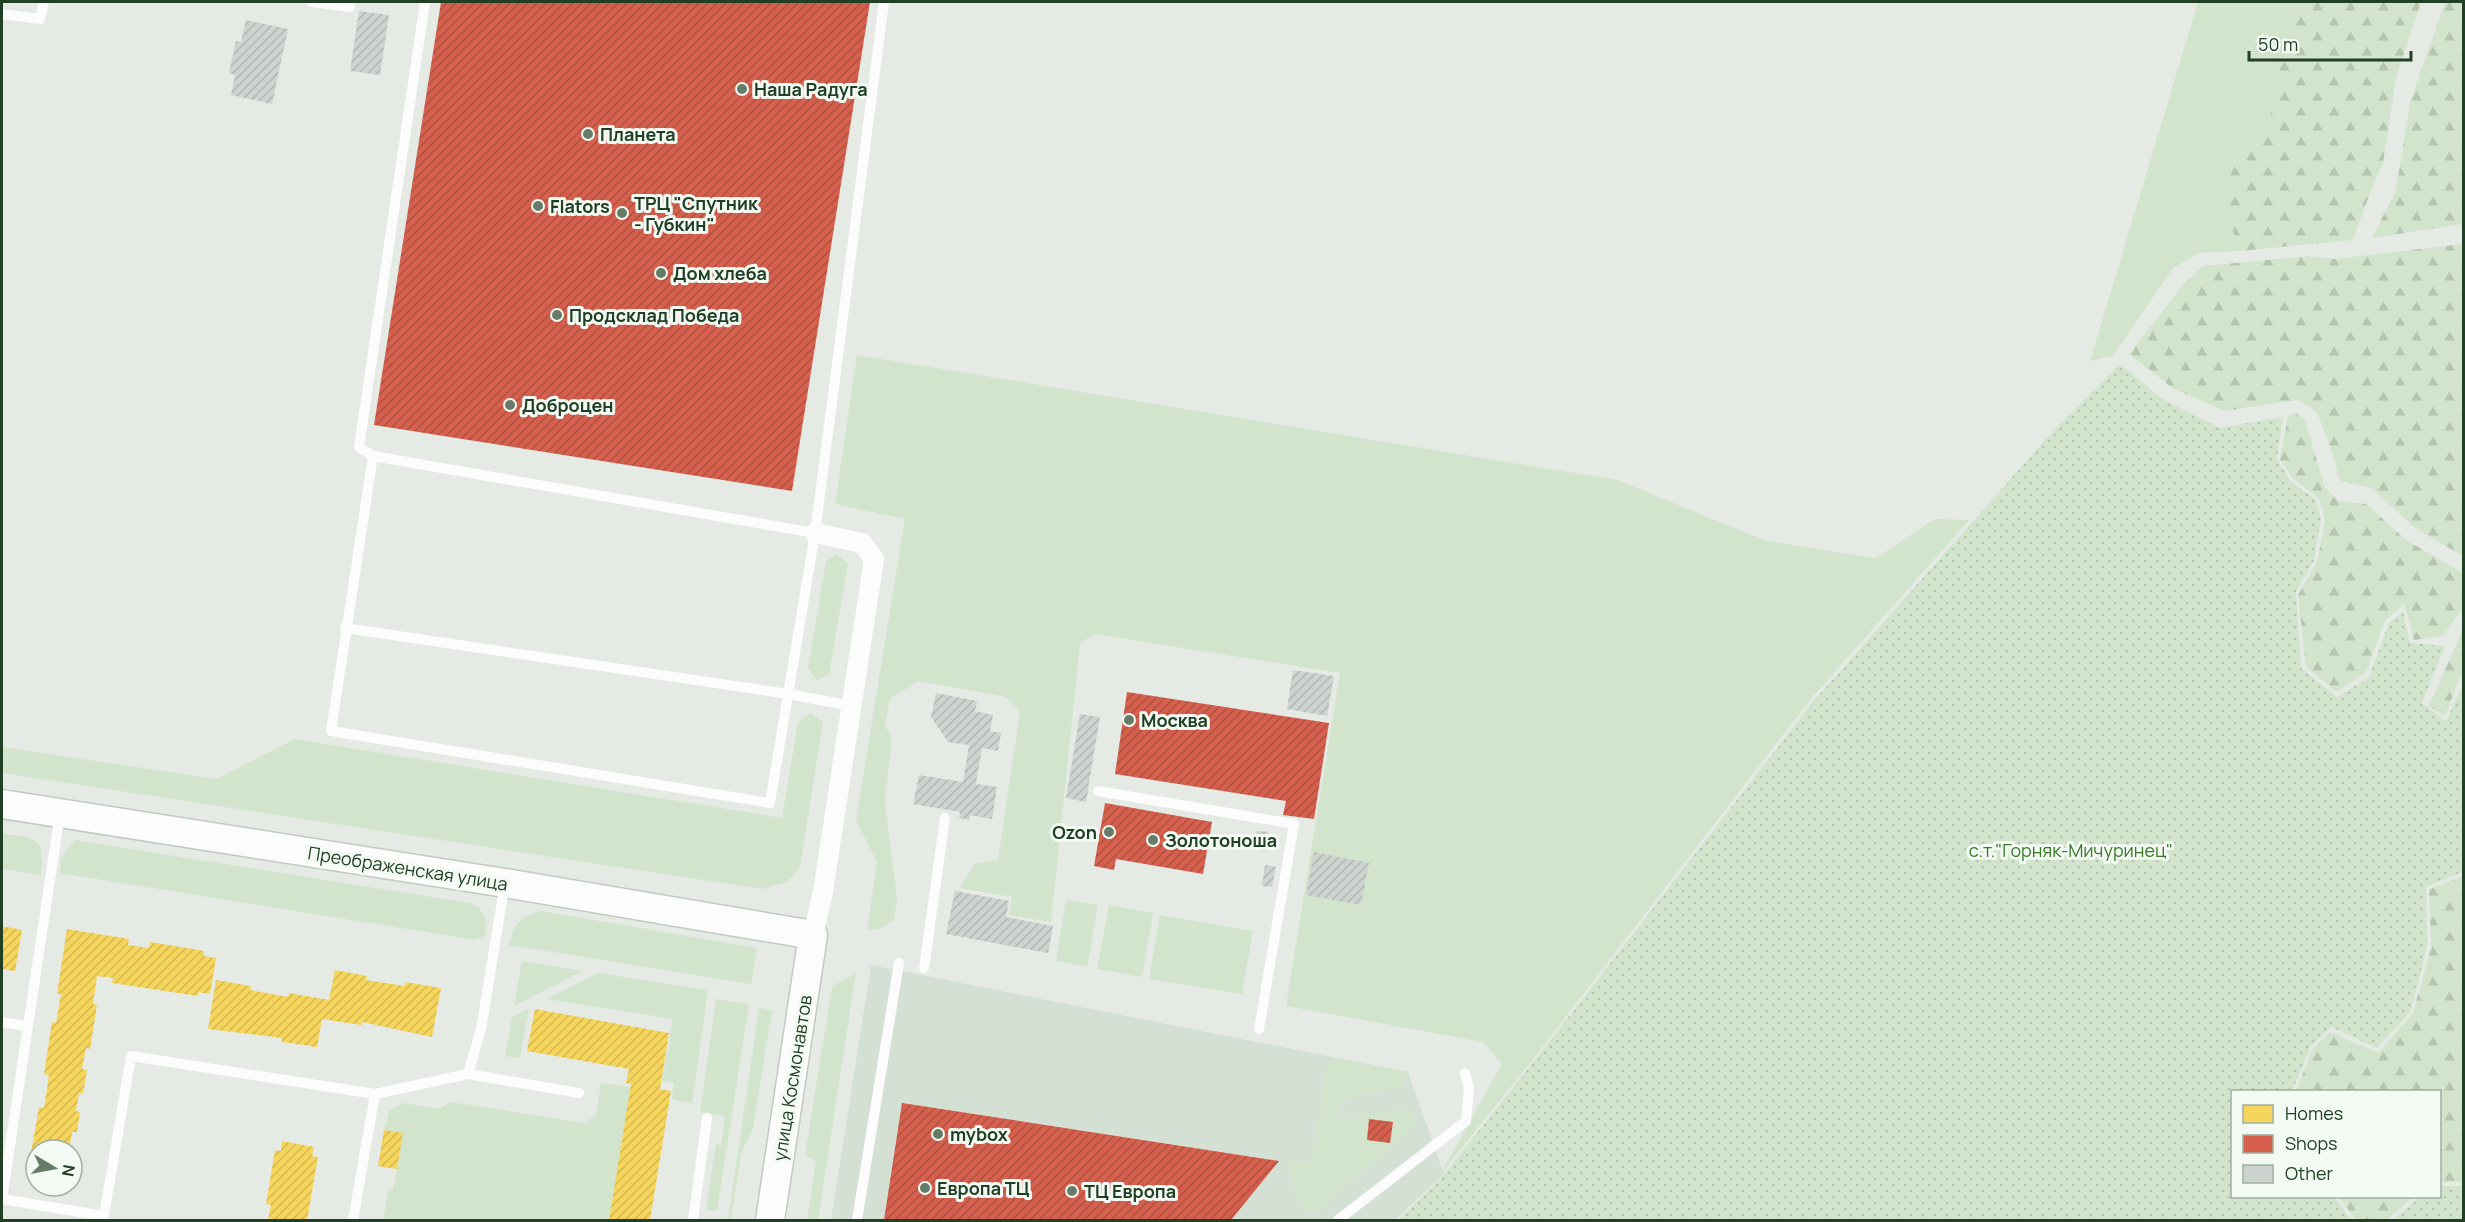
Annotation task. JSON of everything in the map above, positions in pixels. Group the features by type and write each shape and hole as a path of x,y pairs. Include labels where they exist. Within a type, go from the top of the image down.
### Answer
{"main road":[{"name":"Преображенская улица","path":"2,804 505,883 813,935"},
{"name":"улица Космонавтов","path":"770,1221 813,935"}],"street":[{"path":"813,935 823,892 874,559 862,543 815,533"}],"lane":[{"path":"2,14 40,19 44,2"},
{"path":"312,2 350,7"},
{"path":"425,2 359,447 373,456 815,533"},
{"path":"373,456 331,731 770,803 815,533 884,2"},
{"path":"345,628 789,694 851,706"},
{"path":"1098,791 1294,824 1259,1029"},
{"path":"60,813 26,1026 2,1199 104,1216 131,1056 375,1094 468,1074 579,1093"},
{"path":"924,968 945,818"},
{"path":"468,1074 481,1029 505,883"},
{"path":"857,1221 899,963"},
{"path":"2,1022 26,1026"},
{"path":"1338,1221 1466,1120 1469,1088 1466,1073"},
{"path":"353,1221 375,1094"},
{"path":"693,1221 707,1118"}],"shaded area":[{"path":"871,965 1408,1072 1444,1174 1395,1220 831,1220"}],"green space":[{"path":"2198,2 2305,2 2294,22 2281,56 2269,124 2238,153 2221,197 2240,251 2200,253 2173,268 2113,356 2090,361"},
{"path":"2305,2 2421,2 2396,78 2383,163 2353,240 2240,251 2221,197 2238,153 2269,124 2281,56 2294,22"},
{"path":"2445,2 2463,2 2463,224 2372,238 2396,190 2410,102"},
{"path":"2463,244 2463,556 2415,528 2372,488 2340,481 2317,412 2298,400 2225,411 2174,389 2129,354 2183,285 2203,266 2310,256 2335,259"},
{"path":"857,355 1617,480 1767,541 1876,558 1935,519 1969,520 1809,701 1534,1058 1440,1175 1502,1064 1483,1042 1286,1006 1340,673 1095,634 1080,643 1051,922 1009,915 1012,897 960,888 974,864 998,860 1020,711 1006,697 918,681 890,699 885,725 892,740 885,801 897,898 894,920 882,928 867,930 877,862 856,820 905,519 835,504"},
{"name":"с.т.\"Горняк-Мичуринец\"","path":"2120,364 2164,400 2220,428 2283,417 2277,459 2291,482 2316,500 2321,520 2314,560 2296,592 2301,668 2337,697 2369,677 2389,623 2403,611 2410,643 2445,646 2422,703 2446,721 2463,685 2463,872 2426,887 2427,947 2411,1011 2377,1048 2331,1027 2311,1046 2292,1090 2231,1090 2231,1198 2335,1198 2351,1220 1398,1220 1442,1177 1812,703 2054,430"},
{"path":"2296,413 2305,420 2325,488 2339,501 2366,504 2406,540 2463,573 2463,608 2443,636 2414,640 2404,604 2385,621 2366,672 2337,692 2306,667 2298,595 2317,562 2325,521 2319,498 2293,479 2280,459 2288,416"},
{"path":"836,554 848,563 829,674 817,681 808,668 826,561"},
{"path":"2463,629 2463,679 2460,677 2445,716 2429,706"},
{"path":"810,713 823,722 800,867 787,882 762,889 2,773 2,747 216,779 295,739 782,818 798,723"},
{"path":"2,834 36,841 42,853 41,875 2,869"},
{"path":"75,840 469,903 478,906 487,920 485,936 475,940 60,873 61,857"},
{"path":"2463,876 2463,1182 2441,1182 2441,1090 2296,1090 2312,1050 2330,1032 2378,1053 2413,1013 2431,948 2429,889"},
{"path":"1066,900 1098,905 1087,967 1056,961"},
{"path":"1109,905 1153,913 1142,977 1097,969"},
{"path":"541,911 757,948 751,984 509,945 519,922 528,915"},
{"path":"1160,915 1253,931 1242,994 1149,979"},
{"path":"522,961 583,971 514,1006"},
{"path":"856,972 818,1220 807,1220 816,1161 805,1155 832,987"},
{"path":"598,973 708,990 692,1103 672,1099 674,1083 662,1081 673,1019 547,999"},
{"path":"716,999 749,1004 717,1211 706,1210 716,1144 721,1145 725,1116 700,1112"},
{"path":"529,1008 520,1058 505,1056 512,1017"},
{"path":"759,1008 772,1010 753,1129 741,1153 731,1220 728,1220"},
{"path":"1330,1058 1408,1072 1402,1086 1341,1100 1337,1119 1409,1109 1416,1124 1318,1212 1304,1209 1295,1192 1286,1161 1311,1164"},
{"path":"601,1083 631,1087 609,1220 383,1220 389,1188 393,1189 403,1134 384,1130 389,1110 404,1103 439,1109 451,1102 585,1123 596,1115"},
{"path":"2441,1186 2463,1186 2463,1220 2393,1220 2418,1198 2441,1198"},
{"path":"2340,1198 2412,1198 2387,1220 2356,1220"}],"building: Homes":[{"path":"2,926 22,930 15,971 2,969"},
{"path":"67,929 129,939 128,945 149,948 150,942 204,951 204,956 216,958 210,994 199,992 198,996 112,983 113,978 97,976 93,1004 97,1005 90,1049 86,1048 82,1069 87,1070 83,1094 79,1093 76,1111 80,1112 77,1132 72,1132 71,1138 34,1138 39,1107 44,1108 49,1075 44,1074 52,1022 56,1023 61,994 57,994"},
{"path":"335,970 367,976 366,980 405,986 405,982 441,988 432,1037 362,1022 361,1025 322,1019 317,1047 282,1042 282,1038 208,1029 216,980 251,986 250,990 288,997 289,993 329,1000"},
{"path":"535,1009 669,1033 660,1089 671,1091 650,1220 609,1220 631,1084 626,1083 629,1069 527,1051"},
{"path":"384,1130 403,1133 397,1169 378,1166"},
{"path":"282,1141 314,1147 312,1156 318,1157 307,1220 268,1220 271,1205 266,1204 275,1150 281,1151"}],"building: Shops":[{"name":"ТРЦ \"Спутник - Губкин\"","path":"441,2 870,2 792,491 374,425"},
{"path":"1127,692 1329,723 1314,819 1283,815 1286,801 1115,774"},
{"name":"Золотоноша","path":"1105,803 1212,822 1203,874 1116,859 1114,870 1094,866"},
{"name":"ТЦ Европа","path":"902,1103 1279,1161 1231,1220 884,1220"},
{"path":"1369,1119 1393,1122 1390,1143 1367,1140"}],"building: Other":[{"path":"359,11 389,15 380,75 350,71"},
{"path":"246,20 288,29 272,104 231,95 235,75 229,73 236,41 241,42"},
{"path":"1293,670 1334,676 1327,716 1287,709"},
{"path":"936,693 977,701 975,711 993,715 990,731 1001,733 998,751 982,748 976,784 997,787 992,819 970,815 970,820 959,818 960,812 913,804 919,775 963,782 969,745 948,742 931,717"},
{"path":"1080,714 1100,717 1086,802 1066,798"},
{"path":"1257,831 1268,832 1265,851 1254,849"},
{"path":"1314,852 1369,863 1361,905 1306,895"},
{"path":"1265,865 1276,867 1272,887 1262,886"},
{"path":"955,891 1009,901 1006,917 1053,926 1048,953 946,934"}],"place":[{"name":"Наша Радуга","path":"742,89"},
{"name":"Планета","path":"588,134"},
{"name":"Flators","path":"538,206"},
{"name":"ТРЦ \"Спутник - Губкин\"","path":"622,213"},
{"name":"Дом хлеба","path":"661,273"},
{"name":"Продсклад Победа","path":"557,315"},
{"name":"Доброцен","path":"510,405"},
{"name":"Москва","path":"1129,720"},
{"name":"Ozon","path":"1109,832"},
{"name":"Золотоноша","path":"1153,840"},
{"name":"mybox","path":"938,1134"},
{"name":"Европа ТЦ","path":"925,1188"},
{"name":"ТЦ Европа","path":"1072,1191"}]}
